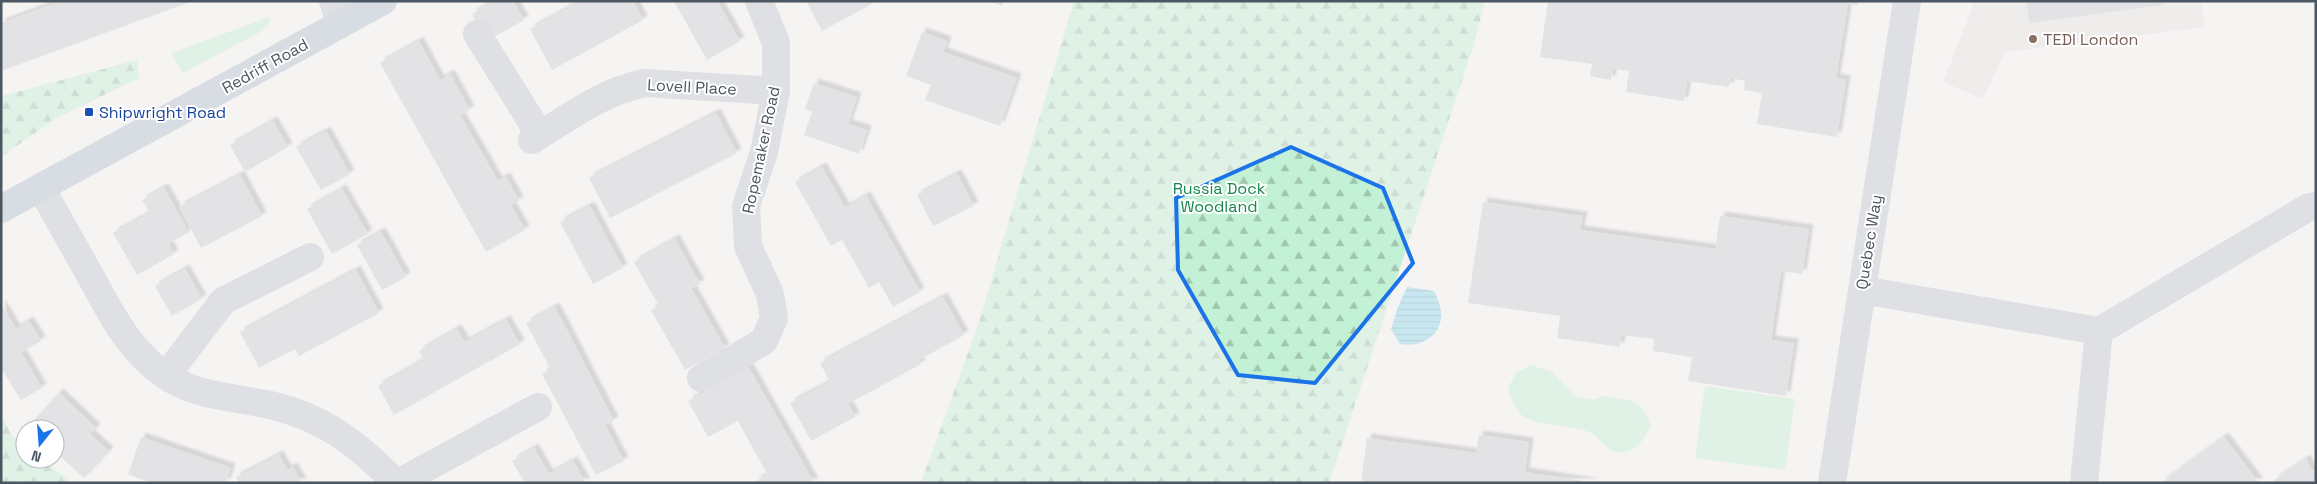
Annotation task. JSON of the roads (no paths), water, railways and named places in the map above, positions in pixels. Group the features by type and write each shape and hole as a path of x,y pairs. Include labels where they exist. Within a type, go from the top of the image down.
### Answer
{"main road":[{"name":"Redriff Road","path":"1,209 41,188 336,13 383,1"}],"street":[{"name":"Ropemaker Road","path":"701,378 764,340 774,318 770,294 748,246 746,206 764,152 776,91 776,43 759,1"},
{"name":"Quebec Way","path":"1832,483 1907,1"},
{"name":"Lovell Place","path":"477,34 536,137 602,97 624,87 644,83 776,91"},
{"path":"41,188 121,331 140,356 166,376 192,389 302,414 338,432 369,455 397,483 538,407"},
{"path":"1862,290 2099,332 2309,207 2316,206"},
{"path":"166,376 223,301 310,256"},
{"path":"2084,483 2099,332"}],"water":[{"path":"1407,287 1434,291 1439,304 1441,318 1432,336 1420,343 1407,345 1400,344 1391,329"}],"place":[{"name":"TEDI London","path":"2033,39"},
{"name":"Shipwright Road","path":"89,112"}],"park label":[{"name":"Russia Dock Woodland","path":"1219,197"}]}
